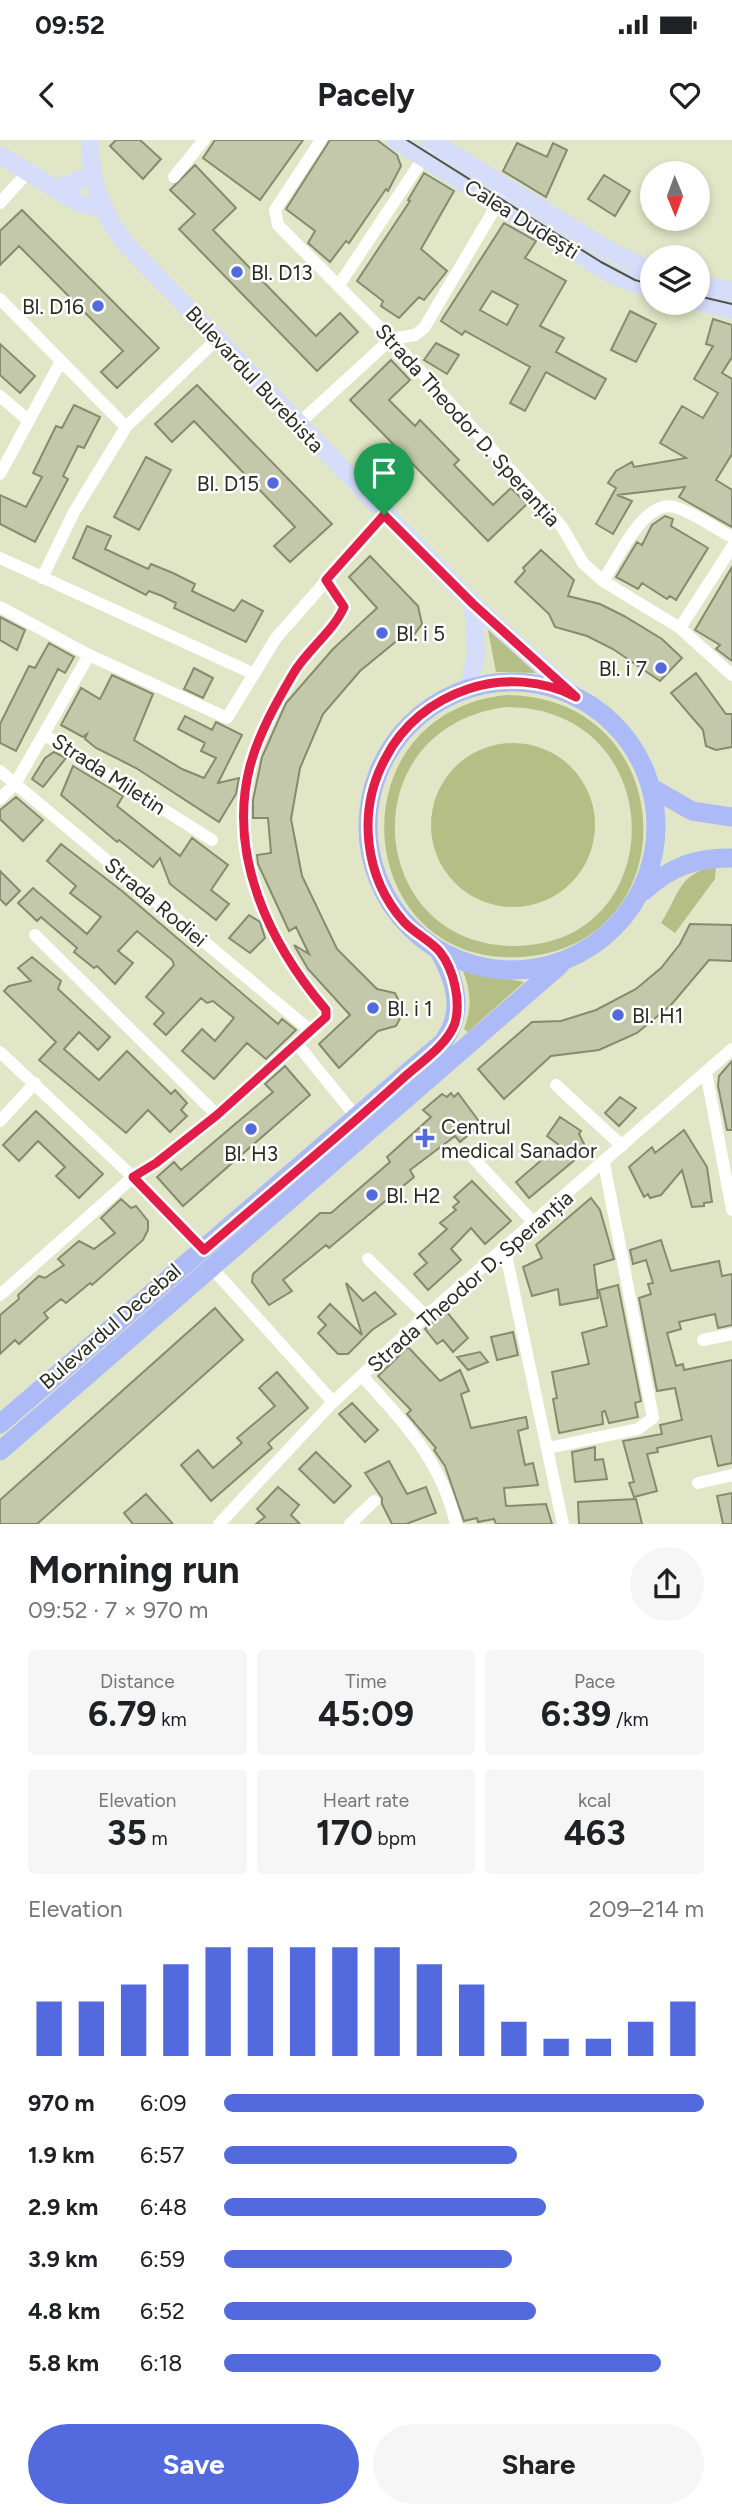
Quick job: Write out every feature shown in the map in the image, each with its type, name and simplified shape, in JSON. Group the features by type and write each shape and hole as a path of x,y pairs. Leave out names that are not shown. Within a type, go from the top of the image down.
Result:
{"main road":[{"name":"Bulevardul Burebista","path":"90,140 92,175 103,209 133,251 384,515 473,604 576,697"},
{"name":"Calea Dudești","path":"395,140 424,158 640,266"},
{"name":"Calea Dudești","path":"432,141 503,197 611,274 640,285"},
{"path":"0,155 77,202 103,209"},
{"path":"55,189 92,175"},
{"path":"710,286 732,291"},
{"path":"710,305 732,310"},
{"path":"468,689 476,655 473,604"},
{"path":"638,897 655,849 657,813 652,788 642,762 625,735 601,712 576,697 555,688 524,682 496,683 468,689 432,706 402,733 379,771 369,810 371,859 385,894 409,928 439,951 473,965 502,970 534,969 566,960 603,938 626,915 638,897 659,878 685,863 732,858"},
{"path":"652,788 692,811 732,817"},
{"name":"Bulevardul Decebal","path":"0,1451 357,1118 443,1042 454,1024 457,997 454,983 439,951"},
{"name":"Bulevardul Decebal","path":"0,1424 208,1259 566,960"}],"street":[{"path":"174,177 204,140"},
{"name":"Strada Theodor D. Speranția","path":"321,140 275,210 278,225 391,339 539,501 562,527 583,563 603,581 680,628 732,676"},
{"path":"339,285 424,158 432,141"},
{"path":"0,203 28,172"},
{"path":"298,424 391,339 415,335 424,328 503,197"},
{"path":"1,303 126,427"},
{"path":"43,578 74,512 126,427 218,338"},
{"path":"0,474 61,361"},
{"path":"0,396 29,421"},
{"path":"603,581 643,518 655,507 673,506 732,537"},
{"path":"0,607 89,655 227,718 252,673 276,638 384,515"},
{"path":"680,628 732,547"},
{"path":"0,558 252,673"},
{"path":"0,1295 133,1177 156,1163 217,1115 298,1045 326,1017 326,1010 294,972 283,953 261,904 247,857 244,829 247,781 264,728 300,661 340,617 344,607 326,580"},
{"name":"Strada Miletin","path":"89,655 45,735 212,840"},
{"path":"0,799 15,784 45,735"},
{"name":"Strada Rodiei","path":"0,771 312,1032"},
{"path":"35,934 217,1115"},
{"path":"298,1045 357,1118"},
{"name":"Strada Theodor D. Speranția","path":"219,1524 333,1402 426,1316 536,1224 732,1049"},
{"path":"0,1052 133,1177 333,1402"},
{"path":"706,1072 732,1210"},
{"path":"0,1121 35,1083"},
{"path":"556,1085 622,1146"},
{"path":"474,1159 536,1224"},
{"path":"548,1448 638,1429 653,1418 604,1163"},
{"path":"505,1250 563,1524"},
{"path":"368,1259 426,1316"},
{"path":"703,1340 732,1334"},
{"path":"362,1376 415,1436 435,1466 449,1497 456,1524"},
{"path":"698,1482 732,1475"},
{"path":"350,1524 374,1501"}],"green space":[{"path":"486,620 537,673 496,672"},
{"path":"507,695 565,706 607,736 633,776 643,823 637,871 614,913 575,943 520,957 464,949 422,922 395,883 384,836 390,788 411,745 450,712","holes":["506,707 560,717 599,744 623,782 632,826 625,870 604,908 567,935 516,946 466,937 429,912 405,877 395,835 400,792 419,753 455,723"]},
{"path":"513,743 544,749 571,767 589,794 595,825 589,856 571,883 544,901 513,907 482,901 455,883 437,856 431,825 437,794 455,767 482,749"},
{"path":"716,865 715,879 675,933 661,923 681,886 694,874"},
{"path":"463,971 524,982 468,1032 464,1029 469,993"}],"building":[{"path":"116,140 140,140 161,159 143,179 110,146"},
{"path":"215,140 303,140 260,200 203,158"},
{"path":"330,140 377,140 397,155 401,166 388,191 386,189 349,243 346,241 330,262 308,243 315,231 286,209"},
{"path":"517,143 547,157 553,143 567,150 546,197 503,171"},
{"name":"Bl. D13","path":"195,165 236,208 213,230 316,336 340,313 358,332 317,371 179,229 195,214 170,190"},
{"path":"424,173 454,191 421,249 447,271 424,300 419,297 399,318 381,306 383,301 357,281 410,201 408,200"},
{"path":"604,175 630,191 615,216 588,199"},
{"name":"Bl. D16","path":"22,210 159,348 117,388 101,372 123,351 19,246 0,265 0,231"},
{"path":"504,223 536,241 525,258 566,281 540,326 564,338 556,352 606,379 595,399 546,372 525,411 510,403 530,367 465,331 462,335 441,321","holes":["492,291 518,305 507,325 480,310"]},
{"path":"630,311 656,324 636,362 611,350"},
{"path":"713,319 732,325 732,357 722,373 732,379 732,454 716,480 732,490 732,527 679,497 685,487 617,495 632,501 613,534 596,524 616,488 608,483 616,471 632,462 634,467 686,458 660,443 682,406 703,418 718,393 694,379 713,346 706,344"},
{"path":"436,343 459,355 447,374 424,360"},
{"path":"0,344 35,376 20,393 0,375"},
{"path":"391,360 410,380 389,400 415,426 420,420 459,460 454,465 493,505 511,488 527,504 488,541 350,400"},
{"name":"Bl. D15","path":"197,385 332,524 290,562 274,546 295,527 194,421 172,442 155,424"},
{"path":"74,405 100,417 84,448 78,446 63,476 68,479 35,542 0,524 0,495 26,507 42,477 33,473 56,426 62,428"},
{"path":"146,457 171,470 139,530 114,517"},
{"path":"665,516 673,519 671,526 708,548 676,600 670,596 667,599 642,583 638,589 616,577 637,542 642,545 652,525"},
{"path":"87,526 111,536 105,549 148,569 151,564 173,573 195,584 192,591 234,611 242,600 263,611 246,642 174,608 176,603 162,596 149,591 146,595 73,558"},
{"path":"541,550 574,580 568,596 600,604 624,616 662,639 682,658 660,681 613,649 587,636 555,627 549,614 515,582 525,571 523,568"},
{"path":"370,556 418,606 422,624 413,636 399,639 360,671 323,714 300,768 291,819 302,876 337,949 377,989 395,993 404,1011 396,1026 378,1031 339,1068 319,1044 350,1015 308,969 294,945 309,954 296,927 289,931 258,864 257,855 271,853 268,818 253,818 253,800 262,757 286,703 333,649 377,608 349,577"},
{"path":"732,567 732,661 716,649 720,645 695,630"},
{"path":"0,617 25,630 17,650 0,640"},
{"path":"49,643 74,657 65,673 58,669 16,751 0,743 0,724 29,666 35,668"},
{"path":"194,668 213,678 203,698 184,689"},
{"path":"696,673 726,714 732,714 732,747 716,750 706,746 703,730 671,693"},
{"path":"112,675 153,694 134,740 182,769 204,778 216,758 201,751 205,743 178,729 185,716 212,730 216,722 242,735 218,783 239,778 236,794 219,822 136,768 96,748 85,739 87,734 83,737 61,725 81,688 100,699"},
{"path":"54,752 66,758 43,787 32,779 45,758"},
{"path":"73,766 123,796 117,806 180,856 192,838 228,865 211,890 229,904 216,920 170,884 160,858 153,867 119,840 117,842 61,795"},
{"path":"16,797 43,820 23,841 0,819 0,810"},
{"path":"61,844 122,891 278,1024 282,1019 296,1030 266,1059 247,1043 214,1079 182,1051 202,1029 215,1041 234,1018 213,1001 207,1003 201,998 166,1035 154,1024 164,1013 146,997 174,965 172,960 137,931 118,951 133,963 115,984 97,966 94,968 74,952 77,948 41,917 37,921 18,903 33,888 87,934 101,917 70,893 76,886 47,861"},
{"path":"0,871 20,891 6,905 0,899"},
{"path":"249,915 260,922 265,938 250,953 229,938"},
{"name":"Bl. H1","path":"690,924 732,925 732,961 709,960 671,1005 637,1033 599,1050 551,1056 504,1099 478,1069 532,1022 561,1021 596,1010 636,989 661,968 680,944"},
{"path":"32,957 61,981 58,989 110,1037 98,1050 79,1032 64,1049 99,1080 127,1051 171,1094 175,1090 187,1103 181,1110 187,1116 170,1132 148,1110 126,1133 39,1060 56,1042 4,991 9,986 31,981 18,968"},
{"path":"732,1061 732,1130 727,1130 718,1086 719,1076"},
{"name":"Bl. H3","path":"285,1066 310,1095 183,1206 157,1177 174,1162 181,1170 273,1092 265,1084"},
{"name":"Bl. H2","path":"451,1093 454,1097 458,1093 481,1124 460,1142 455,1136 410,1170 414,1177 329,1248 326,1245 283,1280 292,1291 269,1305 252,1282 253,1274 320,1213 331,1213 390,1162 387,1157 431,1117 423,1110 442,1094 447,1097"},
{"path":"620,1097 636,1108 619,1126 605,1113"},
{"path":"36,1111 103,1174 79,1198 56,1176 65,1167 38,1141 19,1161 3,1145"},
{"path":"560,1117 581,1131 579,1134 585,1146 577,1158 529,1198 516,1182 559,1145 547,1136"},
{"path":"684,1130 707,1167 712,1202 704,1203 704,1206 692,1207 682,1170 661,1195 650,1198 648,1194 644,1197 629,1167 652,1147 655,1153"},
{"path":"472,1181 511,1221 485,1244 471,1228 451,1249 461,1260 428,1290 414,1274 427,1263 419,1254 447,1229 440,1223 456,1210 453,1207 459,1202 454,1197"},
{"path":"591,1198 600,1210 614,1259 594,1265 598,1298 560,1305 558,1289 532,1296 523,1267 542,1258 536,1245"},
{"path":"121,1199 131,1208 136,1206 148,1221 148,1230 143,1240 92,1285 90,1283 66,1303 61,1299 44,1313 48,1318 19,1344 15,1340 0,1354 0,1315 19,1299 18,1295 39,1276 45,1278 64,1265 58,1259 79,1241 94,1249 115,1233 101,1218"},
{"path":"661,1240 671,1271 719,1261 722,1276 732,1274 732,1325 718,1328 715,1314 679,1322 681,1329 667,1333 676,1366 683,1364 684,1370 732,1360 732,1463 718,1466 711,1436 657,1448 658,1452 647,1454 657,1491 634,1497 629,1483 634,1482 623,1441 662,1434 660,1425 682,1420 675,1388 657,1391 639,1298 651,1294 648,1284 653,1283 646,1260 633,1264 630,1250"},
{"path":"346,1283 363,1301 375,1292 396,1314 372,1330 348,1354 338,1354 318,1333 326,1325 318,1317 330,1304 362,1335"},
{"path":"618,1285 641,1401 635,1403 638,1417 609,1423 605,1411 602,1412 603,1424 559,1433 552,1372 589,1364 582,1333 607,1326 599,1290"},
{"path":"215,1308 243,1340 37,1524 0,1524 0,1500"},
{"path":"446,1311 468,1338 453,1352 443,1340 437,1344 425,1329"},
{"path":"513,1332 518,1355 497,1360 491,1337"},
{"path":"408,1347 440,1381 460,1370 469,1391 461,1394 471,1428 526,1417 528,1428 518,1431 525,1465 533,1463 538,1485 504,1488 506,1506 546,1504 552,1524 496,1524 494,1519 478,1522 477,1518 464,1521 445,1466 434,1450 436,1448 407,1414 411,1410 378,1376"},
{"path":"480,1352 488,1362 468,1370 457,1357"},
{"path":"277,1372 308,1408 268,1443 272,1448 211,1501 181,1465 198,1450 213,1468 242,1443 237,1438 275,1406 259,1388"},
{"path":"352,1403 378,1430 365,1442 339,1414"},
{"path":"595,1447 595,1460 603,1459 607,1479 575,1482 572,1452"},
{"path":"316,1452 351,1486 334,1503 299,1469"},
{"path":"389,1461 407,1494 426,1487 436,1513 406,1524 392,1524 382,1504 382,1498 365,1473"},
{"path":"278,1487 299,1505 291,1515 300,1524 256,1524 265,1517 257,1509"},
{"path":"732,1493 732,1524 723,1524 717,1496"},
{"path":"146,1494 173,1524 133,1524 124,1513"},
{"path":"636,1499 642,1524 579,1524 578,1502"}],"tram line":[{"path":"407,140 601,262 640,281"},
{"path":"710,299 732,304"}],"place":[{"name":"Bl. D13","path":"237,272"},
{"name":"Bl. D16","path":"98,306"},
{"name":"Bl. D15","path":"273,483"},
{"name":"Bl. i 5","path":"382,633"},
{"name":"Bl. i 7","path":"661,668"},
{"name":"Bl. i 1","path":"373,1008"},
{"name":"Bl. H1","path":"618,1015"},
{"name":"Bl. H3","path":"251,1129"},
{"name":"Centrul medical Sanador","path":"425,1138"},
{"name":"Bl. H2","path":"372,1195"}],"route":[{"path":"384,515 473,604 576,697 555,688 524,682 475,687 432,706 397,739 379,771 370,799 368,828 371,859 390,904 409,928 439,951 450,969 457,997 454,1024 443,1042 204,1250 133,1177 156,1163 217,1115 298,1045 326,1017 326,1010 294,972 283,953 261,904 247,857 244,814 247,781 264,728 300,661 340,617 344,607 341,598 326,580 384,515"}]}
